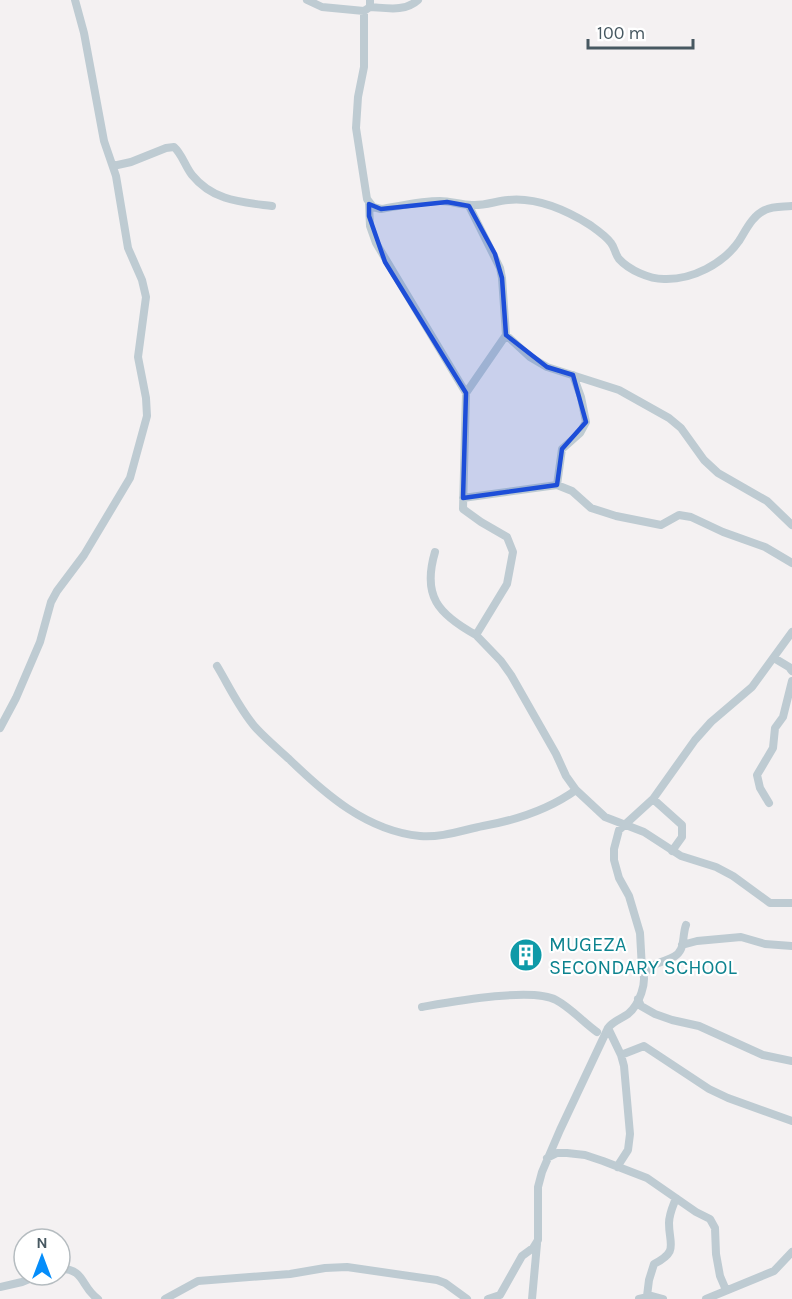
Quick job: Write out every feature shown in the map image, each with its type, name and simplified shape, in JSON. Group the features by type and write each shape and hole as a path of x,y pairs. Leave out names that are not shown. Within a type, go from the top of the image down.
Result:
{"street":[{"path":"0,728 16,698 40,642 51,602 84,555 130,478 147,416 138,357 146,297 142,280 128,248 113,166 102,131 86,42 75,0"},
{"path":"307,0 322,8 368,6 404,8 418,0"},
{"path":"368,6 364,67 358,97 356,128 369,204 370,226 376,243 466,393 463,509 507,537 513,552 507,584 476,635"},
{"path":"113,166 174,147 189,172 207,190 218,197 237,202 272,206"},
{"path":"369,204 381,209 430,201 470,206 509,200 545,204 579,219 601,233 611,243 621,261 649,276 668,279 700,273 707,269 738,242 756,216 765,209 792,206"},
{"path":"466,393 506,335 500,268 470,206"},
{"path":"506,335 530,357 547,367 619,390 669,418 681,428 704,460 718,473 767,501 792,525"},
{"path":"557,486 562,449 580,433 586,422 581,397 573,375"},
{"path":"463,498 557,486 572,491 591,508 616,516 661,525 679,515 691,517 723,532 765,547 792,562"},
{"path":"435,552 429,572 430,586 441,610 452,622 476,635 501,661 576,790 605,817 644,832 681,856 716,867 733,876 770,903 792,903"},
{"path":"532,1299 538,1240 538,1187 547,1158 608,1028 612,1022 627,1015 634,1008 642,990 644,974 640,933 629,896 619,878 614,860 616,837 623,824 653,799 695,740 711,722 753,687 792,632"},
{"path":"774,658 792,671"},
{"path":"217,666 254,727 315,784 358,816 400,832 420,836 438,836 496,824 548,807 576,790"},
{"path":"769,803 760,788 757,775 773,748 775,728 783,717 792,681"},
{"path":"653,799 682,825 682,837 672,851"},
{"path":"644,974 654,963 674,957 680,952 686,925"},
{"path":"682,945 697,941 741,937 765,944 792,946"},
{"path":"422,1006 482,997 546,996 556,1000 597,1032"},
{"path":"638,999 641,1006 655,1014 699,1026 763,1055 792,1061"},
{"path":"608,1028 621,1055 630,1134 628,1150 617,1167"},
{"path":"621,1055 644,1046 709,1089 792,1120"},
{"path":"547,1158 557,1153 577,1153 647,1178 714,1223 717,1264 726,1290"},
{"path":"663,1299 643,1298 654,1264 665,1259 669,1251 672,1238 669,1222 676,1198"},
{"path":"489,1299 500,1295 522,1256 533,1248 538,1240"},
{"path":"705,1299 774,1271 792,1252"},
{"path":"165,1299 198,1281 346,1267 437,1280 467,1299"},
{"path":"72,1270 79,1274 91,1293 98,1299"}],"highlighted area":[{"path":"447,202 469,206 495,254 502,278 506,335 547,367 573,375 586,422 562,449 557,485 463,498 466,393 385,262 369,216 369,204 381,209"}],"place":[{"name":"MUGEZA SECONDARY SCHOOL","path":"526,955"}]}
